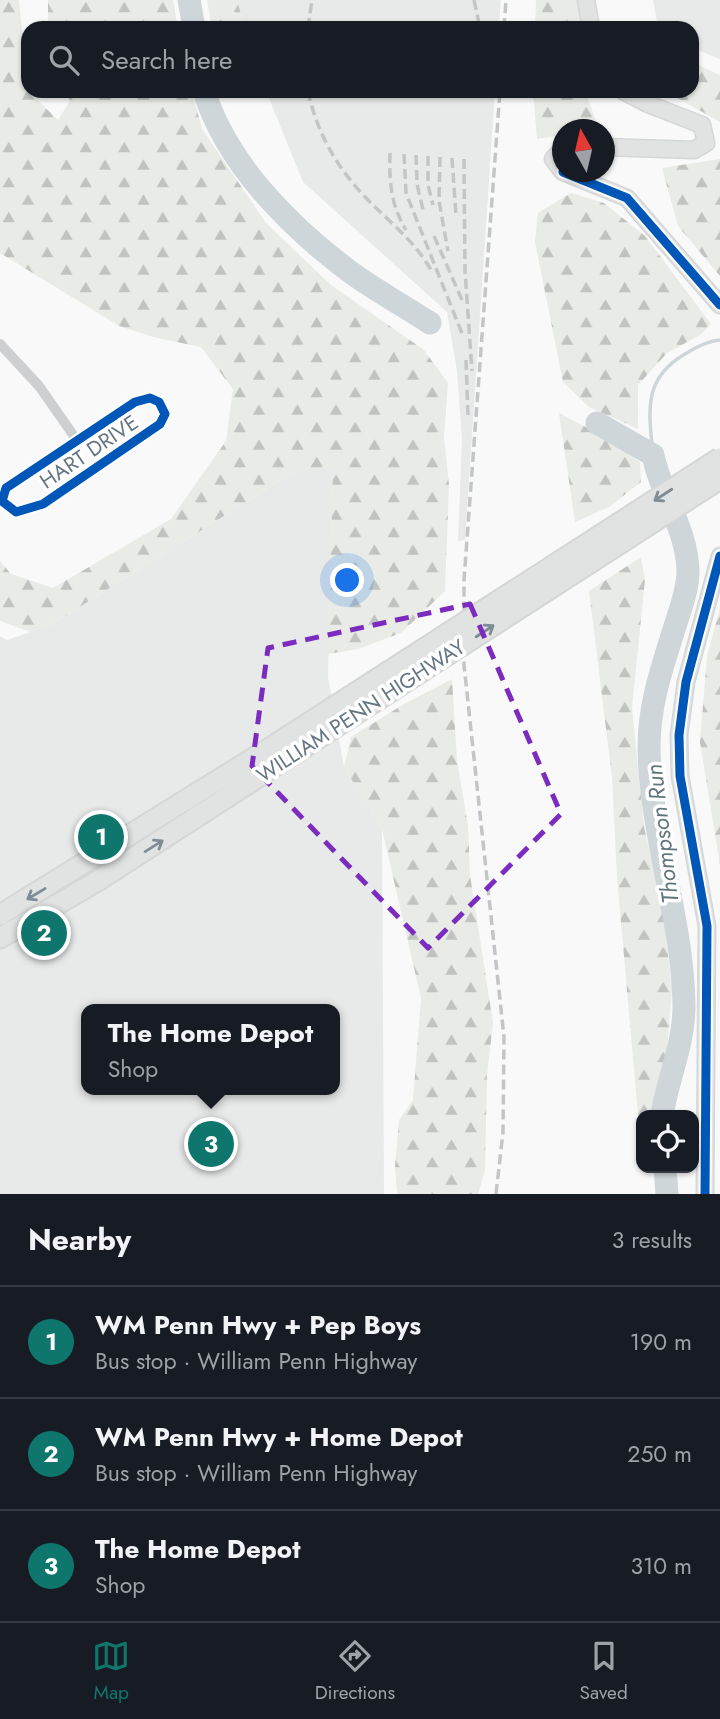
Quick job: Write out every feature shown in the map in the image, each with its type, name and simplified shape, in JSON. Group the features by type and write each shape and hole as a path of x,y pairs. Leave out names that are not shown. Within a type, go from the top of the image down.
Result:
{"highway":[{"name":"WILLIAM PENN HIGHWAY","path":"0,938 99,880 278,753 720,458"},
{"name":"WILLIAM PENN HIGHWAY","path":"0,915 278,753 720,479"}],"street":[{"path":"586,0 590,21"},
{"path":"615,148 694,150 706,143 702,125 636,98"},
{"path":"589,182 627,198 720,304"},
{"name":"HART DRIVE","path":"0,344 39,386 76,439"},
{"name":"HART DRIVE","path":"150,398 159,402 165,414 160,424 43,504 16,512 2,501 6,488 76,439 135,402 150,398"},
{"path":"705,1194 707,926 680,776 679,736 686,682 720,556"}],"highlighted area":[{"path":"470,604 561,814 428,948 252,766 268,648"}],"shaded area":[{"path":"237,0 501,0 500,21 243,21"},
{"path":"653,0 720,0 720,59 699,51 699,21 657,21"},
{"path":"269,98 495,98 465,540 458,541 462,440 457,371 447,312 303,182"},
{"path":"333,467 328,677 344,767 382,829 384,1194 0,1194 0,636 7,640 51,625 292,473"}],"green space":[{"path":"0,0 19,0 21,98 35,98 58,120 70,101 69,98 194,98 202,129 266,223 331,285 424,350 448,383 444,437 449,485 445,591 401,633 358,649 328,654 333,468 292,473 51,625 31,632 0,621 0,561 11,574 53,588 171,519 226,441 233,389 201,347 157,338 119,326 0,253"},
{"path":"48,0 173,0 177,21 48,21"},
{"path":"207,0 237,0 243,21 211,21"},
{"path":"536,0 577,0 581,21 535,21"},
{"path":"699,65 720,75 720,122 677,98 699,98"},
{"path":"534,98 588,98 595,119 552,119 552,137 537,139"},
{"path":"720,159 720,276 678,226 662,168"},
{"path":"571,193 604,203 645,236 711,324 700,335 667,353 638,385 638,429 589,407 563,382 535,242 538,213"},
{"path":"559,413 599,434 640,462 641,482 609,507 575,522"},
{"path":"641,557 645,580 632,708 644,827 662,904 672,988 667,1051 654,1110 638,1110 617,877 612,777 589,591"},
{"path":"720,608 720,865 700,742 707,656"},
{"path":"452,679 457,761 468,826 470,875 493,1023 487,1075 485,1170 478,1194 397,1194 395,1166 399,1120 413,1100 421,998 382,829 344,767 351,737 404,704"}],"waterway":[{"name":"Thompson Run","path":"189,0 193,21"},
{"name":"Thompson Run","path":"207,98 228,144 244,168 283,214 349,271 430,323"},
{"path":"653,455 651,398 661,374 693,349 720,340"},
{"name":"Thompson Run","path":"597,423 653,455 687,556 687,584 658,684 651,715 649,747 655,812 678,941 684,1006 679,1047 663,1110"},
{"name":"Thompson Run","path":"665,1173 667,1194"}],"railway":[{"path":"309,21 312,0"},
{"path":"474,0 478,21"},
{"path":"504,21 506,0"},
{"path":"310,98 325,140 341,168 414,245 432,272"},
{"path":"496,1194 503,1132 504,1037 464,665 464,580 499,98"},
{"path":"390,153 392,193 406,230"},
{"path":"404,154 406,193 463,336"},
{"path":"416,155 417,184 424,214"},
{"path":"428,156 428,185 433,205"},
{"path":"440,157 439,201 448,251"},
{"path":"452,158 456,216"},
{"path":"464,159 465,271 472,371"},
{"path":"434,236 462,300"},
{"path":"466,360 468,416"}],"cycle path":[{"path":"588,182 627,198 720,305"},
{"path":"150,398 159,402 165,414 160,424 43,504 16,512 2,501 6,488 135,402 150,398"},
{"path":"705,1194 707,926 680,776 679,735 686,682 720,556"}],"place":[{"name":"WM Penn Hwy + Pep Boys","path":"101,837"},
{"name":"WM Penn Hwy + Home Depot","path":"44,933"},
{"name":"The Home Depot","path":"211,1144"}]}
